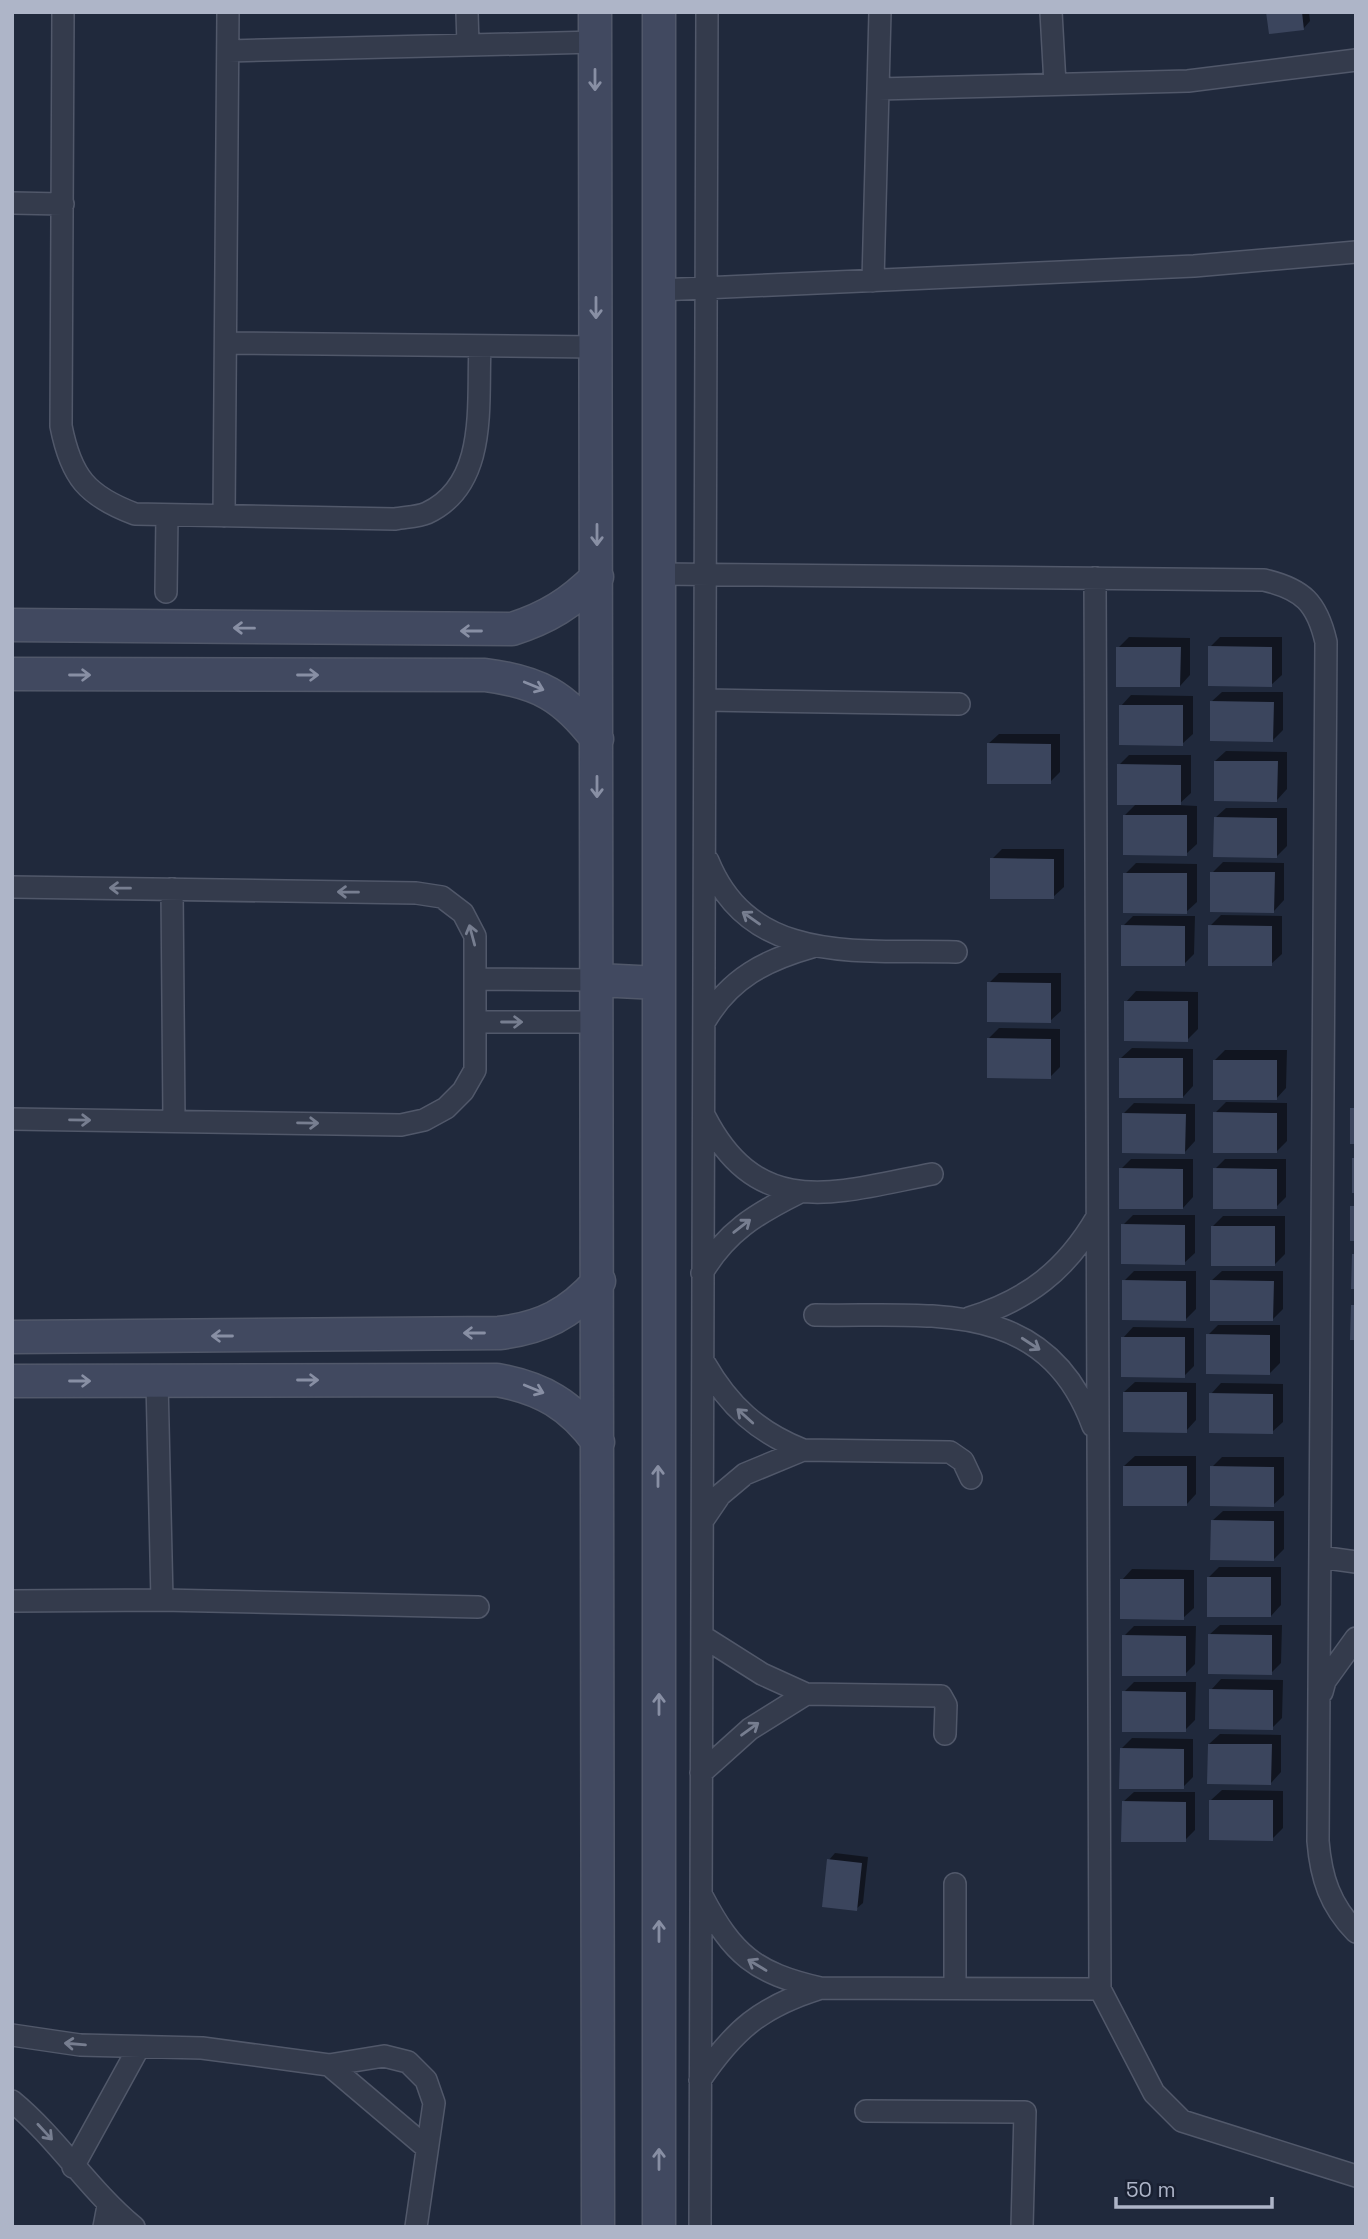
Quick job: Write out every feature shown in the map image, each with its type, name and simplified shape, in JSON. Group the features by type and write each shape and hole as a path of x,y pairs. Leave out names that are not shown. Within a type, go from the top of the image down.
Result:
{"street":[{"path":"63,12 61,426 67,457 83,483 106,503 135,514 395,519 426,514 452,498 469,472 476,443 480,346"},
{"path":"224,516 228,12"},
{"path":"467,12 468,45"},
{"path":"659,12 659,2227"},
{"path":"699,2227 707,12"},
{"path":"873,281 880,12"},
{"path":"1051,12 1055,85"},
{"path":"228,51 468,45 595,27 598,2227"},
{"path":"878,89 1188,81 1356,60"},
{"path":"12,203 63,204"},
{"path":"659,290 1207,265 1356,253"},
{"path":"226,343 596,347"},
{"path":"166,592 167,515"},
{"path":"659,574 1264,580 1287,585 1307,599 1321,619 1326,656 1318,1841 1321,1874 1333,1905 1356,1932"},
{"path":"12,625 512,629 544,619 573,601 597,577"},
{"path":"1095,578 1100,1990 1154,2093 1182,2121 1356,2176"},
{"path":"12,674 485,675 518,680 550,692 576,712 597,739"},
{"path":"706,700 958,704"},
{"path":"705,856 716,882 742,912 774,934 812,947"},
{"path":"12,887 416,893 442,897 463,913 475,936 475,1070 463,1091 446,1108 425,1120 401,1125 12,1119"},
{"path":"172,889 174,1121"},
{"path":"705,1021 718,999 744,975 776,957 812,947 956,951"},
{"path":"475,979 658,983"},
{"path":"475,1022 598,1022"},
{"path":"704,1115 719,1144 742,1167 768,1183 798,1193 847,1190 932,1174"},
{"path":"701,1275 717,1248 741,1227 763,1211 798,1193"},
{"path":"969,1318 1001,1308 1049,1278 1080,1246 1097,1217"},
{"path":"12,1337 499,1333 528,1330 555,1320 579,1303 598,1281"},
{"path":"815,1315 969,1318 1005,1328 1037,1347 1064,1372 1085,1403 1098,1438"},
{"path":"703,1361 720,1391 744,1417 773,1438 803,1450 950,1452 963,1461 971,1478"},
{"path":"12,1381 497,1380 527,1385 556,1398 580,1418 598,1443"},
{"path":"156,1381 162,1600"},
{"path":"703,1520 720,1495 745,1474 803,1450"},
{"path":"1320,1557 1356,1562"},
{"path":"12,1601 162,1600 478,1607"},
{"path":"702,1636 762,1674 806,1694 941,1696 946,1705 945,1734"},
{"path":"1319,1701 1325,1681 1356,1637"},
{"path":"701,1773 750,1729 806,1694"},
{"path":"955,1884 955,1987"},
{"path":"701,1895 720,1930 747,1959 781,1979 820,1988 1100,1990"},
{"path":"700,2080 722,2047 750,2020 783,2000 820,1988"},
{"path":"12,2035 80,2045 202,2048 329,2065 384,2056 408,2062 426,2080 434,2103 416,2227"},
{"path":"73,2167 139,2047"},
{"path":"329,2065 427,2148"},
{"path":"12,2101 54,2141 106,2216 134,2227"},
{"path":"866,2111 1026,2112 1022,2227"}],"building":[{"path":"1266,12 1302,12 1304,30 1269,34"},
{"path":"1208,646 1272,647 1272,687 1208,686"},
{"path":"1116,647 1181,647 1180,687 1116,687"},
{"path":"1210,701 1274,702 1273,742 1210,741"},
{"path":"1119,705 1183,705 1183,746 1119,745"},
{"path":"987,743 1051,744 1051,784 987,784"},
{"path":"1214,761 1278,761 1277,802 1214,801"},
{"path":"1117,764 1181,765 1181,805 1117,805"},
{"path":"1123,815 1187,815 1187,856 1123,855"},
{"path":"1214,817 1277,818 1277,858 1213,857"},
{"path":"990,858 1054,859 1054,899 990,899"},
{"path":"1210,872 1275,872 1274,913 1210,912"},
{"path":"1123,873 1187,873 1187,914 1123,913"},
{"path":"1121,925 1185,926 1185,966 1121,966"},
{"path":"1208,925 1272,926 1272,966 1208,966"},
{"path":"987,982 1051,983 1051,1023 987,1022"},
{"path":"1124,1001 1188,1001 1188,1042 1124,1041"},
{"path":"987,1038 1051,1039 1051,1079 987,1078"},
{"path":"1119,1058 1183,1058 1183,1098 1119,1098"},
{"path":"1213,1060 1277,1060 1277,1100 1213,1100"},
{"path":"1350,1108 1356,1108 1356,1144 1350,1144"},
{"path":"1213,1112 1277,1113 1277,1153 1213,1153"},
{"path":"1122,1113 1186,1114 1185,1154 1122,1153"},
{"path":"1352,1158 1356,1158 1356,1193 1352,1193"},
{"path":"1119,1168 1183,1169 1183,1209 1119,1209"},
{"path":"1213,1168 1277,1169 1277,1209 1213,1209"},
{"path":"1350,1206 1356,1206 1356,1241 1350,1241"},
{"path":"1121,1224 1185,1225 1185,1265 1121,1264"},
{"path":"1211,1226 1275,1226 1275,1266 1211,1266"},
{"path":"1352,1254 1356,1254 1356,1289 1351,1289"},
{"path":"1122,1280 1186,1281 1186,1321 1122,1320"},
{"path":"1210,1280 1274,1281 1273,1321 1210,1321"},
{"path":"1351,1305 1356,1305 1356,1340 1350,1340"},
{"path":"1206,1334 1270,1335 1270,1375 1206,1374"},
{"path":"1121,1337 1185,1337 1185,1378 1121,1377"},
{"path":"1123,1392 1187,1392 1187,1433 1123,1432"},
{"path":"1209,1393 1273,1394 1273,1434 1209,1433"},
{"path":"1123,1466 1187,1466 1187,1506 1123,1506"},
{"path":"1210,1466 1274,1467 1274,1507 1210,1506"},
{"path":"1211,1520 1274,1521 1274,1561 1210,1560"},
{"path":"1207,1577 1271,1577 1271,1617 1207,1617"},
{"path":"1120,1579 1184,1579 1184,1620 1120,1619"},
{"path":"1208,1634 1272,1635 1272,1675 1208,1674"},
{"path":"1122,1635 1186,1636 1186,1676 1122,1676"},
{"path":"1209,1689 1273,1690 1273,1730 1209,1729"},
{"path":"1122,1691 1186,1692 1186,1732 1122,1732"},
{"path":"1208,1744 1272,1744 1271,1785 1207,1784"},
{"path":"1120,1748 1184,1749 1184,1789 1119,1789"},
{"path":"1209,1800 1273,1800 1273,1841 1209,1840"},
{"path":"1122,1801 1186,1802 1186,1842 1121,1842"},
{"path":"827,1859 862,1863 857,1911 822,1907"}]}
